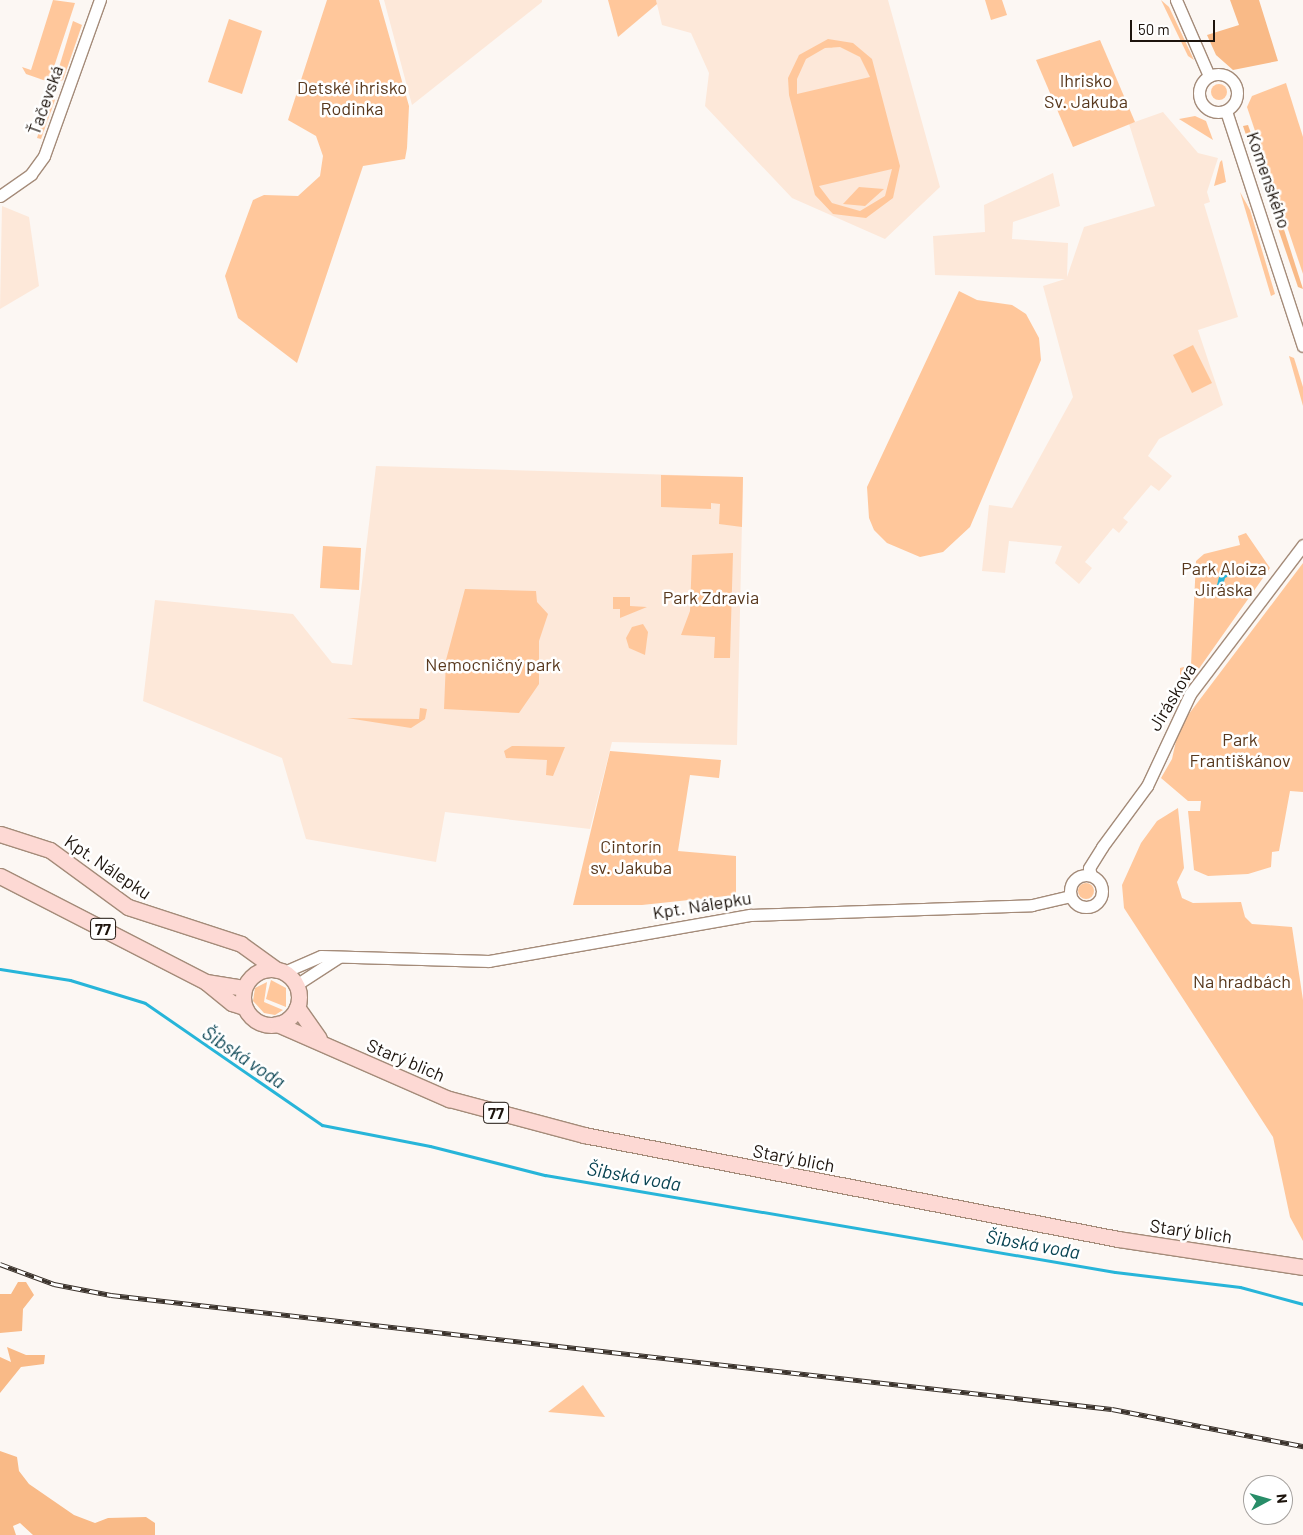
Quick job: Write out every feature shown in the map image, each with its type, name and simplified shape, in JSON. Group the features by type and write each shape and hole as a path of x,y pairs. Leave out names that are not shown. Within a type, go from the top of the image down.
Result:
{"main road":[{"name":"Kpt. Nálepku","path":"0,834 50,850 128,907 241,944 280,971"},
{"name":"77","path":"0,876 206,982 219,995 244,1007 261,1024 277,1024"},
{"name":"Kpt. Nálepku","path":"225,939 242,952 248,982"},
{"name":"77","path":"206,982 248,982 280,971"},
{"path":"277,1024 297,1007 296,985 280,971"},
{"path":"244,1007 248,982"},
{"name":"Starý blich","path":"297,1007 322,1041"},
{"name":"Starý blich","path":"277,1024 322,1041 376,1071 449,1098 584,1135 1109,1238 1303,1267"}],"street":[{"name":"Ťačevská","path":"0,196 31,174 44,156 100,0"},
{"path":"1176,0 1209,76"},
{"path":"1209,76 1226,76 1235,84 1237,97 1226,111 1211,112 1201,104 1199,87 1209,76"},
{"name":"Komenského","path":"1226,111 1303,346"},
{"name":"Jiráskova","path":"1091,876 1089,868 1102,847 1147,786 1190,694 1303,545"},
{"path":"1091,876 1101,887 1099,901 1080,907 1070,896 1073,882 1091,876"},
{"name":"Kpt. Nálepku","path":"280,971 321,956 489,961 750,915 1032,905 1070,896"},
{"path":"296,985 340,956"}],"shaded area":[{"path":"384,0 542,0 542,2 412,105"},
{"path":"656,0 888,0 940,187 885,239 792,198 705,106 709,73 691,33 662,25"},
{"path":"1230,0 1259,0 1278,61 1233,70 1216,55 1207,35 1239,25"},
{"path":"1163,112 1198,153 1218,158 1207,192 1210,202 1204,204 1238,317 1198,330 1223,405 1159,439 1148,456 1172,476 1159,491 1151,485 1123,518 1128,522 1119,533 1113,528 1085,562 1092,568 1079,584 1055,563 1062,546 1009,541 1005,573 982,571 989,505 1012,508 1073,397 1043,286 1065,279 935,275 933,236 985,232 984,205 1053,173 1060,206 1013,222 1012,239 1068,243 1067,277 1084,227 1155,206 1129,124"},
{"path":"1248,125 1303,289 1298,287 1243,126"},
{"path":"2,206 29,217 39,286 0,309"},
{"path":"376,466 743,477 737,745 612,742 590,829 445,812 436,862 306,839 282,758 143,701 155,600 293,614 332,663 352,665"},
{"path":"18,1282 26,1282 34,1295 23,1309 22,1331 0,1333 0,1294 11,1294"},
{"path":"7,1347 26,1355 45,1355 44,1364 21,1367 0,1393 0,1357 11,1362"},
{"path":"0,1451 17,1457 19,1471 29,1484 74,1515 95,1523 108,1518 146,1517 155,1523 155,1535 33,1535 20,1523 13,1526 16,1535 0,1535"}],"green space":[{"path":"53,0 75,3 49,82 26,74 22,67 31,70"},
{"name":"Detské ihrisko Rodinka","path":"327,0 379,0 409,106 407,148 405,159 363,166 297,363 238,318 225,276 253,200 264,195 298,196 320,176 323,156 316,136 288,120"},
{"path":"608,0 656,0 657,4 618,37"},
{"path":"985,0 1002,0 1007,15 991,20"},
{"path":"1161,0 1169,7 1194,60 1188,56"},
{"path":"229,19 262,31 242,94 208,82"},
{"path":"73,21 82,25 63,80 54,84"},
{"path":"828,39 853,43 872,59 900,166 893,198 866,218 833,214 815,195 789,95 788,78 799,55","holes":["840,47 860,57 870,77 797,94 797,79 806,59 825,48","892,169 885,196 860,211 832,203 819,186"]},
{"name":"Ihrisko Sv. Jakuba","path":"1100,40 1135,122 1073,147 1036,60"},
{"path":"1286,83 1303,137 1303,274 1247,107 1252,96"},
{"path":"1216,84 1222,84 1227,89 1225,98 1216,100 1211,95 1211,89"},
{"path":"51,93 55,100 41,139 37,138"},
{"path":"1195,116 1206,121 1213,140 1179,119"},
{"path":"1222,160 1226,182 1214,186 1220,162"},
{"path":"859,187 884,189 865,206 843,204"},
{"path":"1240,192 1250,210 1275,294 1271,296"},
{"path":"959,291 977,300 1012,305 1026,314 1039,338 1041,360 970,527 943,552 920,557 887,543 874,530 869,518 867,487"},
{"path":"1193,345 1212,383 1192,393 1173,355"},
{"path":"1289,356 1294,358 1303,387 1303,406"},
{"path":"661,475 743,477 742,527 719,524 720,504 711,503 711,509 661,507"},
{"name":"Park Aloiza Jiráska","path":"1246,533 1270,568 1186,687 1180,680 1180,668 1191,665 1196,561 1204,554 1240,545 1238,536"},
{"path":"323,546 361,548 359,590 320,588"},
{"name":"Park Zdravia","path":"733,553 730,658 714,658 715,637 681,635 690,611 692,555"},
{"name":"Park Františkánov","path":"1303,563 1303,792 1290,791 1279,851 1272,852 1271,867 1248,874 1208,876 1194,870 1188,811 1200,811 1201,801 1188,801 1161,778 1172,759 1179,727"},
{"name":"Nemocničný park","path":"465,589 536,591 537,602 548,614 539,641 539,684 519,713 444,709 446,660"},
{"path":"613,597 630,597 630,606 647,607 620,618 620,609 613,609"},
{"path":"643,624 648,632 645,655 629,648 626,638 632,627"},
{"path":"420,708 427,709 425,719 411,728 347,718 419,719"},
{"path":"512,746 565,747 553,776 546,775 547,760 506,758 504,751"},
{"name":"Cintorín sv. Jakuba","path":"610,751 721,760 719,778 690,775 678,851 736,856 736,895 642,905 573,905"},
{"name":"Na hradbách","path":"1178,808 1184,868 1177,882 1182,898 1193,903 1241,902 1245,917 1252,924 1292,927 1303,1000 1303,1241 1290,1217 1273,1137 1124,908 1122,885 1141,843 1157,821"},
{"path":"1086,883 1094,891 1086,899 1078,891"},
{"path":"271,980 286,988 286,1007 266,999"},
{"path":"267,982 264,1002 283,1010 275,1015 264,1013 253,1001 255,988"},
{"path":"583,1385 605,1417 548,1412"}],"water":[{"path":"1229,568 1233,574 1225,578 1222,589 1216,589 1221,569"}],"waterway":[{"name":"Šibská voda","path":"0,969 70,980 145,1003 322,1125 430,1146 545,1175 1115,1272 1240,1287 1303,1304"}],"railway":[{"path":"0,1264 54,1284 111,1295 1112,1409 1303,1446"}]}
